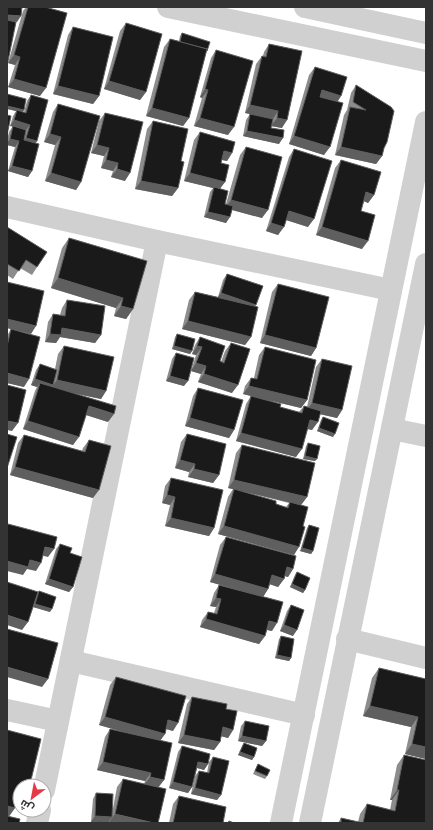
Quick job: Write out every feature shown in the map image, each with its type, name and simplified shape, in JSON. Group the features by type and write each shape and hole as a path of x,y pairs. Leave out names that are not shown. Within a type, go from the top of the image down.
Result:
{"street":[{"path":"168,7 426,61"},
{"path":"305,7 426,33"},
{"path":"281,823 426,122"},
{"path":"7,207 157,241 391,290"},
{"path":"46,778 157,241"},
{"path":"310,823 426,264"},
{"path":"392,429 426,436"},
{"path":"347,639 426,658"},
{"path":"71,661 304,715"},
{"path":"7,710 58,721"},
{"path":"294,823 298,805 295,758"}],"building":[{"path":"7,7 22,7 21,16 7,15"},
{"path":"28,7 45,7 67,13 46,88 14,79 20,57 14,55"},
{"path":"7,20 16,22 7,66"},
{"path":"126,23 162,34 146,92 109,81"},
{"path":"73,27 113,37 99,96 58,86"},
{"path":"182,33 210,42 207,51 207,49 180,42"},
{"path":"170,39 207,49 189,118 152,108"},
{"path":"269,44 302,51 287,120 277,118 278,111 250,105 262,56 266,57"},
{"path":"216,50 253,61 234,127 200,118 208,90 205,89"},
{"path":"315,67 347,77 341,96 322,90 320,97 343,103 330,147 294,136"},
{"path":"356,85 391,107 394,111 387,142 382,156 341,147 350,107 366,110 353,102"},
{"path":"7,94 26,99 24,110 7,106"},
{"path":"31,95 48,100 37,141 26,138 30,125 14,120 17,110 26,113"},
{"path":"58,104 100,116 81,182 51,173 61,137 50,134"},
{"path":"105,113 143,122 130,173 117,169 118,163 106,160 109,148 97,145"},
{"path":"250,114 273,119 271,128 284,130 283,138 247,131"},
{"path":"7,115 11,116 7,135"},
{"path":"153,121 188,129 181,161 184,162 178,188 141,181"},
{"path":"13,126 26,130 24,140 39,144 32,171 12,166 19,141 10,139"},
{"path":"200,132 235,142 232,153 224,151 221,163 229,165 225,182 190,173"},
{"path":"246,147 282,157 268,210 231,200"},
{"path":"294,149 332,161 314,219 289,211 284,227 271,223"},
{"path":"341,160 381,172 374,195 366,192 361,211 375,215 368,241 322,227"},
{"path":"214,187 228,191 225,204 233,206 230,217 208,212"},
{"path":"7,227 47,252 37,267 26,260 19,271 7,264"},
{"path":"69,238 147,261 133,309 121,306 123,298 58,278"},
{"path":"227,274 263,286 256,305 221,293"},
{"path":"7,282 44,291 36,326 7,319"},
{"path":"278,284 329,297 316,348 265,335"},
{"path":"195,292 258,307 251,337 188,321"},
{"path":"67,300 105,306 101,335 62,328 61,335 50,334 53,314 65,316"},
{"path":"11,329 40,337 29,379 7,373 7,346"},
{"path":"177,334 195,339 192,351 174,346"},
{"path":"200,337 225,346 220,361 224,363 231,343 250,349 238,385 204,374 206,366 196,363 202,347 197,346"},
{"path":"64,346 114,357 106,391 57,380"},
{"path":"265,347 316,360 307,400 249,386 251,378 257,379"},
{"path":"176,353 194,358 188,381 170,376"},
{"path":"322,359 352,366 342,410 312,403"},
{"path":"40,364 57,370 53,385 35,379"},
{"path":"40,383 116,406 114,414 89,406 79,437 28,421"},
{"path":"7,385 26,390 18,423 7,421"},
{"path":"198,388 243,400 234,430 190,418"},
{"path":"251,396 281,404 280,407 302,413 304,406 321,411 318,422 310,420 302,449 241,433"},
{"path":"323,417 339,423 335,434 319,428"},
{"path":"7,434 17,437 7,468"},
{"path":"187,434 226,444 219,475 194,469 195,464 180,460"},
{"path":"24,435 85,452 89,440 111,446 99,490 15,467"},
{"path":"308,443 320,446 317,459 305,456"},
{"path":"242,445 315,463 307,497 234,480"},
{"path":"171,478 223,490 214,528 171,518 175,497 167,495"},
{"path":"234,489 276,501 276,504 288,508 290,502 308,507 303,526 305,527 299,547 224,526"},
{"path":"8,524 57,537 54,549 45,547 41,563 30,560 28,567 7,561"},
{"path":"309,525 319,528 313,551 302,548"},
{"path":"226,537 296,556 293,569 287,567 284,579 272,575 268,589 215,574"},
{"path":"60,544 72,548 70,553 82,557 73,587 49,579"},
{"path":"297,572 310,578 305,590 292,584"},
{"path":"7,582 38,592 28,622 7,615"},
{"path":"219,585 283,602 277,623 269,621 265,636 206,619 208,612 217,614 221,599 216,598"},
{"path":"39,591 56,597 52,609 35,604"},
{"path":"291,605 304,610 297,630 284,625"},
{"path":"7,629 58,643 48,679 7,667"},
{"path":"281,636 294,639 291,658 277,655"},
{"path":"379,668 426,679 426,747 412,744 418,717 370,706"},
{"path":"116,677 186,696 178,723 168,720 165,734 105,717"},
{"path":"192,697 227,704 226,709 237,711 233,730 223,727 220,742 184,735"},
{"path":"245,721 269,726 266,741 242,736"},
{"path":"110,729 172,743 164,780 150,777 151,773 103,762"},
{"path":"7,730 41,739 31,778 12,778 12,807 7,806"},
{"path":"244,743 257,748 254,757 240,752"},
{"path":"182,746 210,754 208,764 198,762 192,787 173,782"},
{"path":"404,755 426,760 426,823 363,823 367,804 395,811 399,790 397,790"},
{"path":"213,757 229,761 221,795 195,788 199,771 209,773"},
{"path":"258,764 270,770 267,776 255,771"},
{"path":"123,779 166,789 158,823 115,814"},
{"path":"96,793 113,794 112,817 95,816"},
{"path":"179,796 226,807 223,823 173,823"},
{"path":"7,816 20,819 19,823 7,823"},
{"path":"341,818 363,823 341,823"}]}
